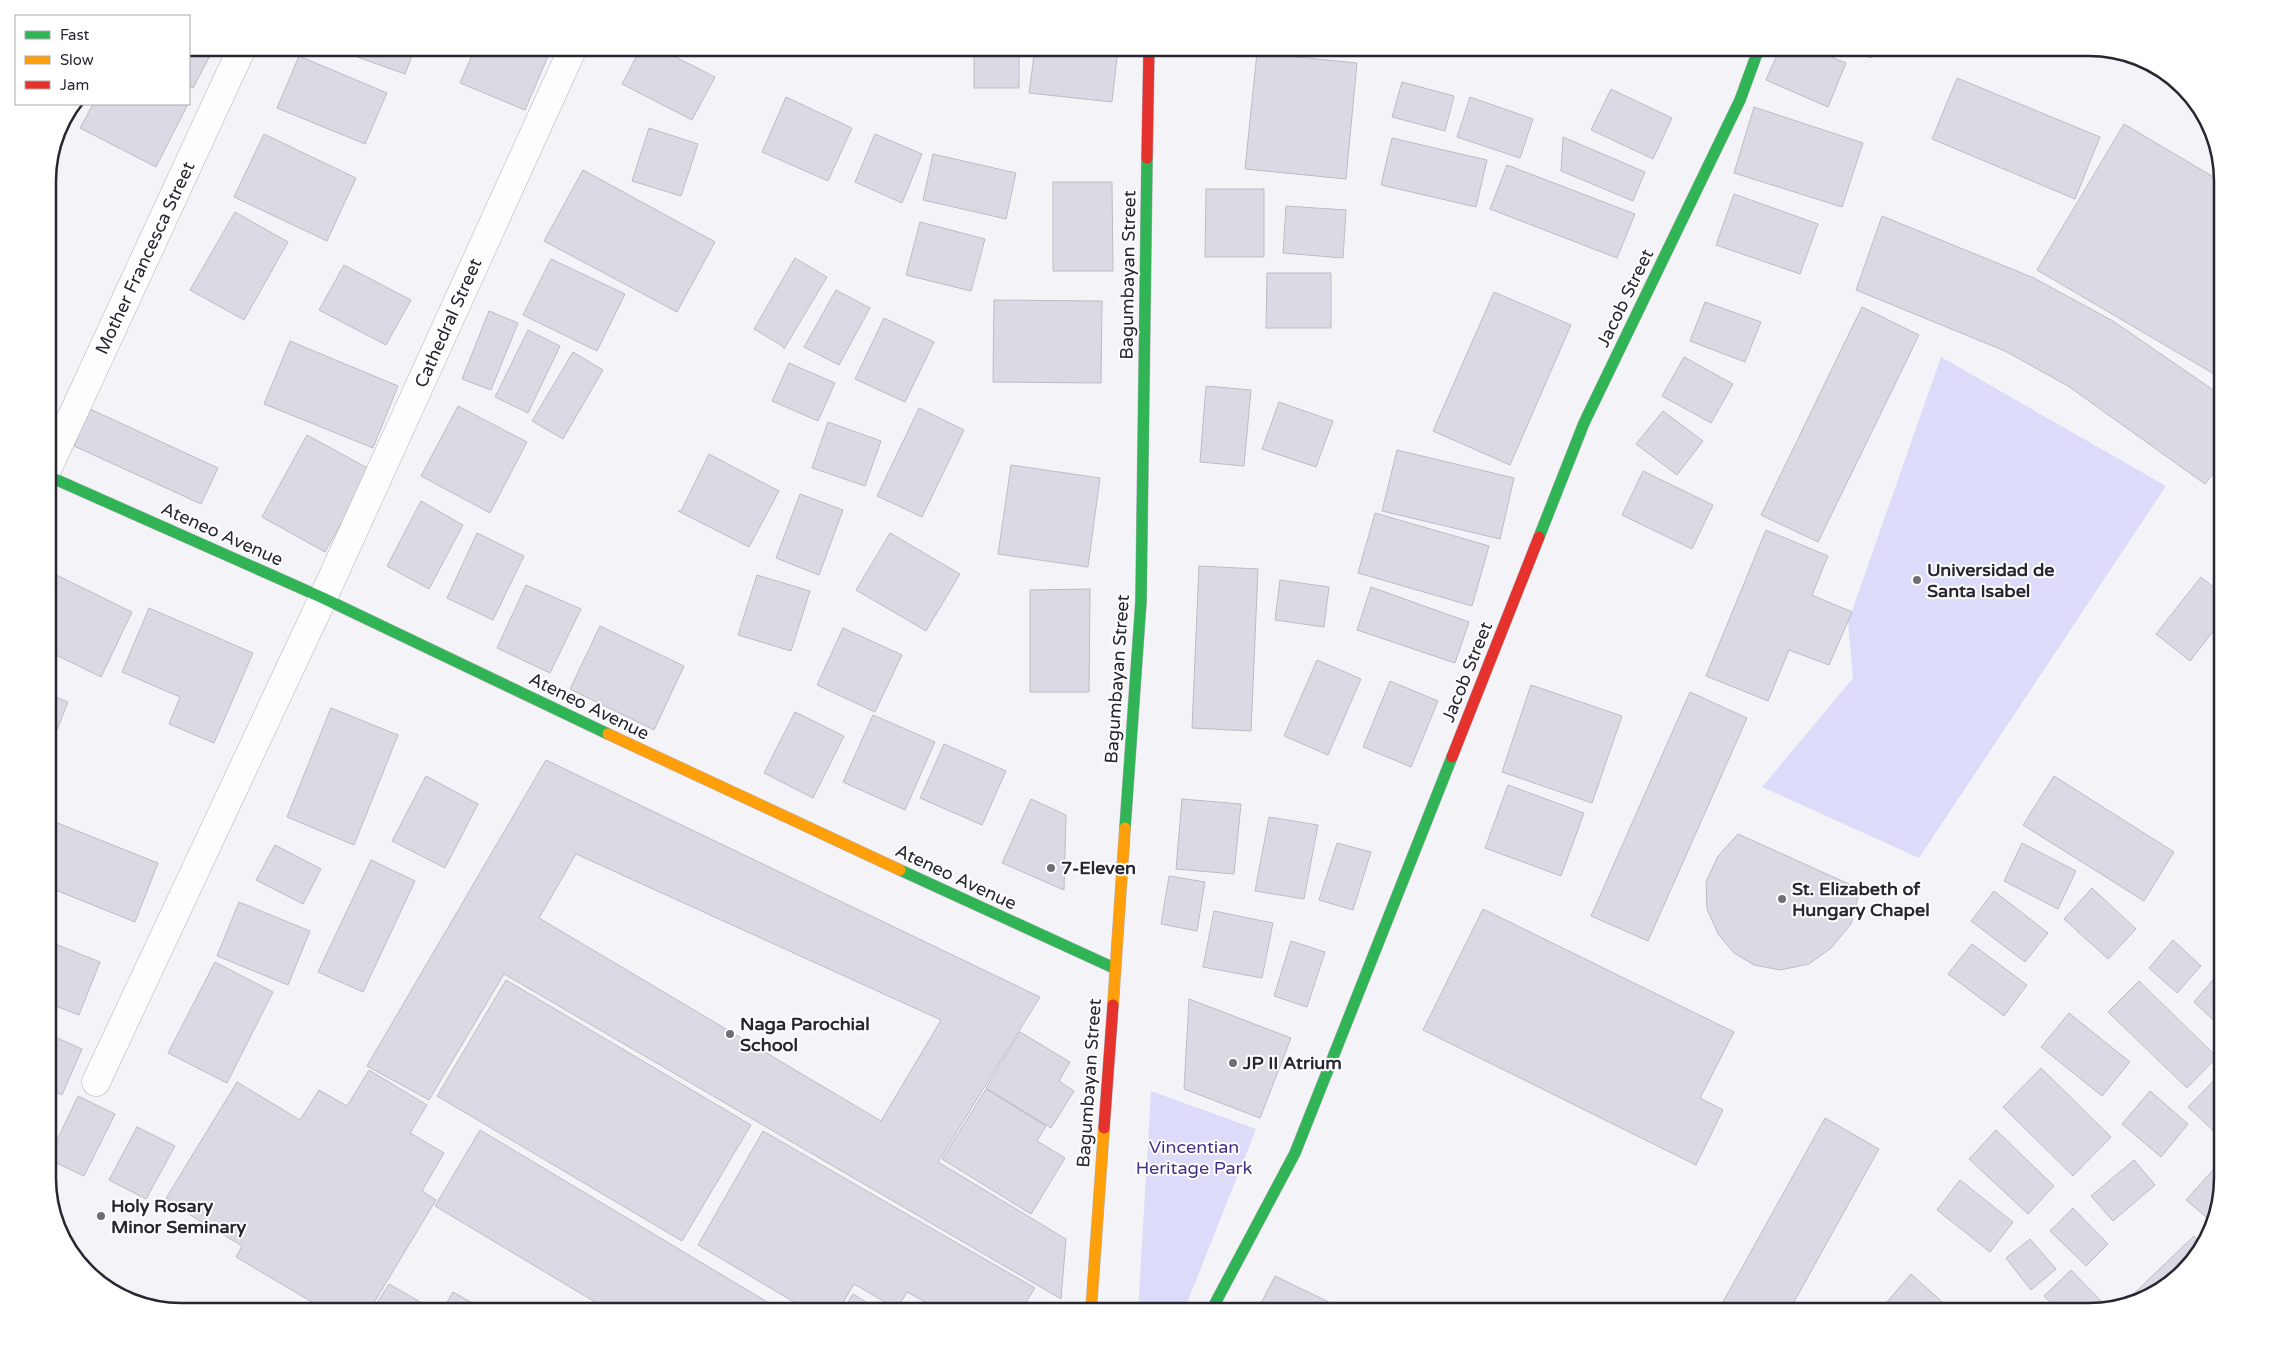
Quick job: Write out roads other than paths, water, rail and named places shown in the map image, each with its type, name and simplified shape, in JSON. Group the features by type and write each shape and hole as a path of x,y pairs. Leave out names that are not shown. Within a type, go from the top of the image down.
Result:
{"street":[{"name":"Mother Francesca Street","path":"57,449 238,56"},
{"name":"Cathedral Street","path":"96,1082 323,598 569,56"},
{"name":"Bagumbayan Street","path":"1093,1303 1114,968 1141,601 1149,56"},
{"name":"Jacob Street","path":"1216,1303 1295,1153 1584,423 1740,100 1756,56"},
{"name":"Ateneo Avenue","path":"57,480 323,598 641,750 1114,968"}],"place":[{"name":"Universidad de Santa Isabel","path":"1917,580"},
{"name":"7-Eleven","path":"1051,868"},
{"name":"St. Elizabeth of Hungary Chapel","path":"1782,899"},
{"name":"Naga Parochial School","path":"730,1034"},
{"name":"JP II Atrium","path":"1233,1063"},
{"name":"Holy Rosary Minor Seminary","path":"101,1216"}],"park label":[{"name":"Vincentian Heritage Park","path":"1194,1157"}]}
